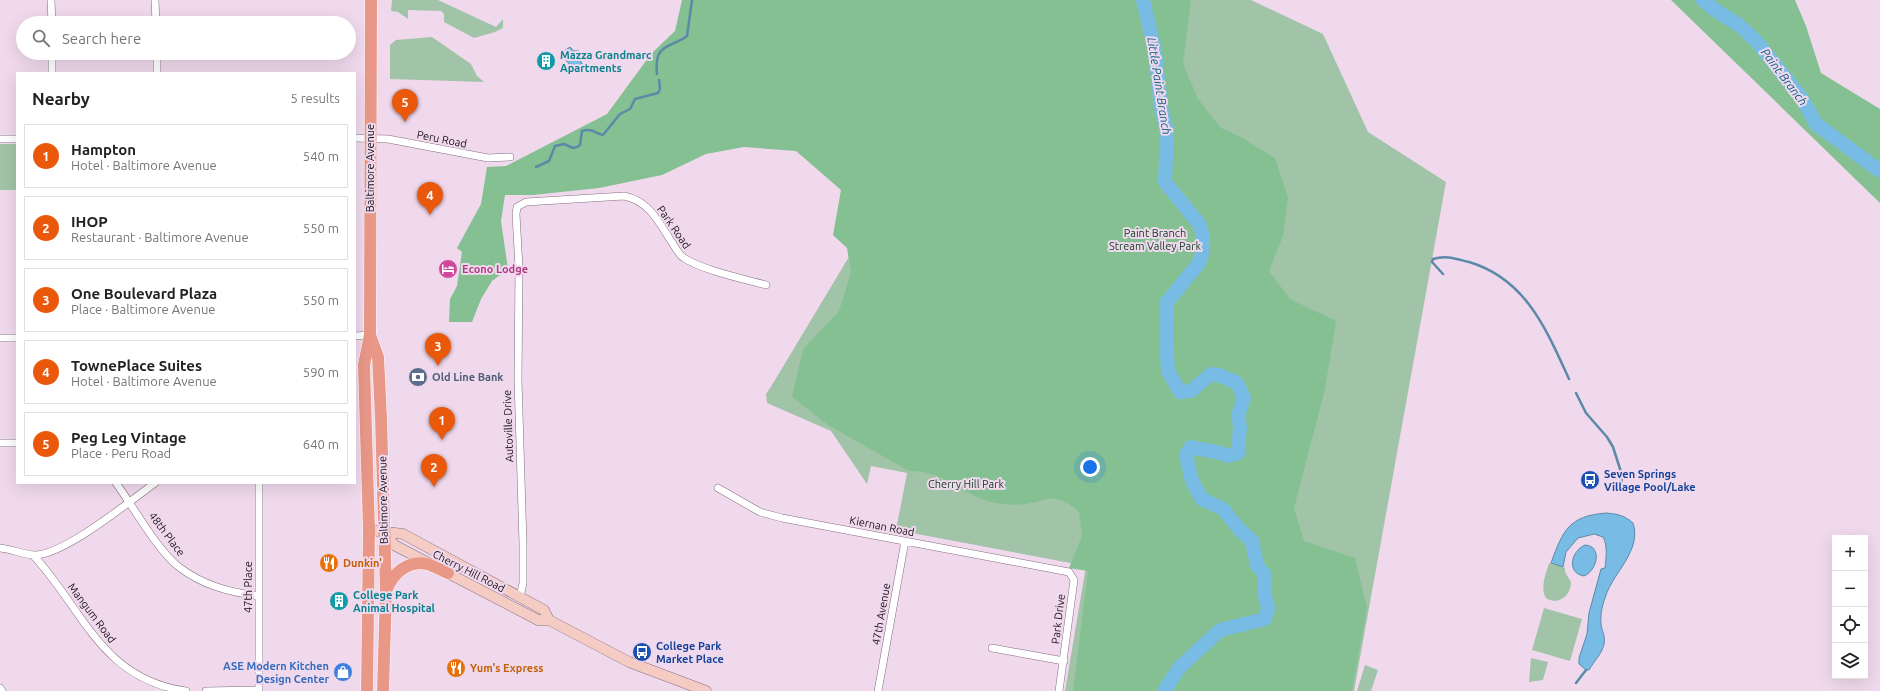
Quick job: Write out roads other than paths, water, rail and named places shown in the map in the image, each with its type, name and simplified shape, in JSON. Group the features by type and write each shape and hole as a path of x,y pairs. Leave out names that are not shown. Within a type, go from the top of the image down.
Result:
{"main road":[{"name":"Baltimore Avenue","path":"367,691 370,530 364,365 370,335 372,0"},
{"name":"Baltimore Avenue","path":"370,335 378,357 386,592 383,691"},
{"name":"Cherry Hill Road","path":"370,530 403,534 544,610 549,620"},
{"name":"Cherry Hill Road","path":"384,531 394,545 538,620 549,620 629,662 706,691"},
{"path":"386,592 391,579 396,573 414,565 426,564 448,573"}],"street":[{"path":"52,0 52,16"},
{"path":"156,0 156,16"},
{"path":"52,60 52,72"},
{"path":"157,60 157,72"},
{"name":"Peru Road","path":"356,138 370,137 475,156 501,159 510,158"},
{"path":"0,139 16,139"},
{"name":"Park Road","path":"517,207 526,202 538,201 624,196 632,198 642,202 656,218 683,258 720,272 766,284"},
{"name":"Autoville Drive","path":"517,207 516,214 519,268 518,380 523,544 522,583 520,597"},
{"path":"356,336 370,335"},
{"path":"0,338 16,338"},
{"path":"0,443 16,443"},
{"name":"48th Place","path":"117,484 164,550 178,566 209,584 237,593 258,596"},
{"path":"0,548 33,555 66,545 130,502 154,484"},
{"name":"47th Place","path":"259,484 259,691"},
{"name":"Kiernan Road","path":"718,488 755,510 782,518 1048,568"},
{"name":"47th Avenue","path":"878,691 905,541"},
{"name":"Mangum Road","path":"33,555 48,571 99,643 111,656 131,672 142,678 165,687 186,691"},
{"name":"Park Drive","path":"1048,568 1069,572 1074,580 1059,691"},
{"path":"992,648 1064,661"},
{"path":"206,691 259,691"}],"water":[{"path":"570,47 574,51 579,51 582,54 580,60 583,65 577,69 573,66 572,67 564,58 566,56 564,51"},
{"path":"1606,513 1620,515 1633,523 1635,533 1634,542 1631,552 1610,586 1604,601 1601,612 1601,626 1604,638 1603,648 1589,670 1586,670 1579,664 1579,658 1587,634 1589,613 1601,569 1605,568 1605,541 1603,537 1594,534 1578,538 1566,552 1563,567 1551,563 1559,542 1569,527 1583,517"},
{"path":"1585,545 1591,546 1596,554 1596,559 1592,569 1584,576 1575,571 1572,562 1576,552"}],"waterway":[{"path":"657,74 657,64 660,52 664,48 687,36 692,0"},
{"name":"Little Paint Branch","path":"1143,0 1155,51 1161,107 1167,131 1165,182 1200,225 1203,238 1202,254 1199,263 1167,302 1166,338 1168,371 1180,392 1191,391 1211,374 1219,375 1237,383 1244,398 1238,415 1240,427 1238,453 1228,456 1191,447 1186,455 1192,481 1202,499 1223,509 1239,529 1252,541 1257,565 1265,575 1265,596 1268,608 1265,619 1220,630 1180,667 1164,691"},
{"name":"Paint Branch","path":"1703,0 1715,10 1739,25 1757,42 1801,97 1816,124 1880,171"},
{"path":"536,167 549,161 555,146 564,144 573,148 580,145 582,131 591,130 603,135 620,114 630,109 635,99 658,93 660,89 659,80"},
{"path":"1443,274 1432,262 1433,259 1447,257 1469,262 1489,270 1505,280 1520,293 1532,308 1552,342 1569,379"},
{"path":"1576,393 1586,413 1607,437 1613,447 1621,472 1622,487"},
{"path":"1576,683 1586,670"}],"place":[{"name":"Mazza Grandmarc Apartments","path":"546,61"},
{"name":"Peg Leg Vintage","path":"405,122"},
{"name":"TownePlace Suites","path":"430,215"},
{"name":"Econo Lodge","path":"448,269"},
{"name":"One Boulevard Plaza","path":"438,366"},
{"name":"Old Line Bank","path":"418,377"},
{"name":"Hampton","path":"442,440"},
{"name":"Seven Springs Village Pool/Lake","path":"1590,480"},
{"name":"IHOP","path":"434,487"},
{"name":"Dunkin'","path":"329,563"},
{"name":"College Park Animal Hospital","path":"339,601"},
{"name":"College Park Market Place","path":"642,652"},
{"name":"Yum's Express","path":"456,668"},
{"name":"ASE Modern Kitchen Design Center","path":"343,672"}],"park label":[{"name":"Paint Branch Stream Valley Park","path":"1155,239"},
{"name":"Cherry Hill Park","path":"966,484"}]}
